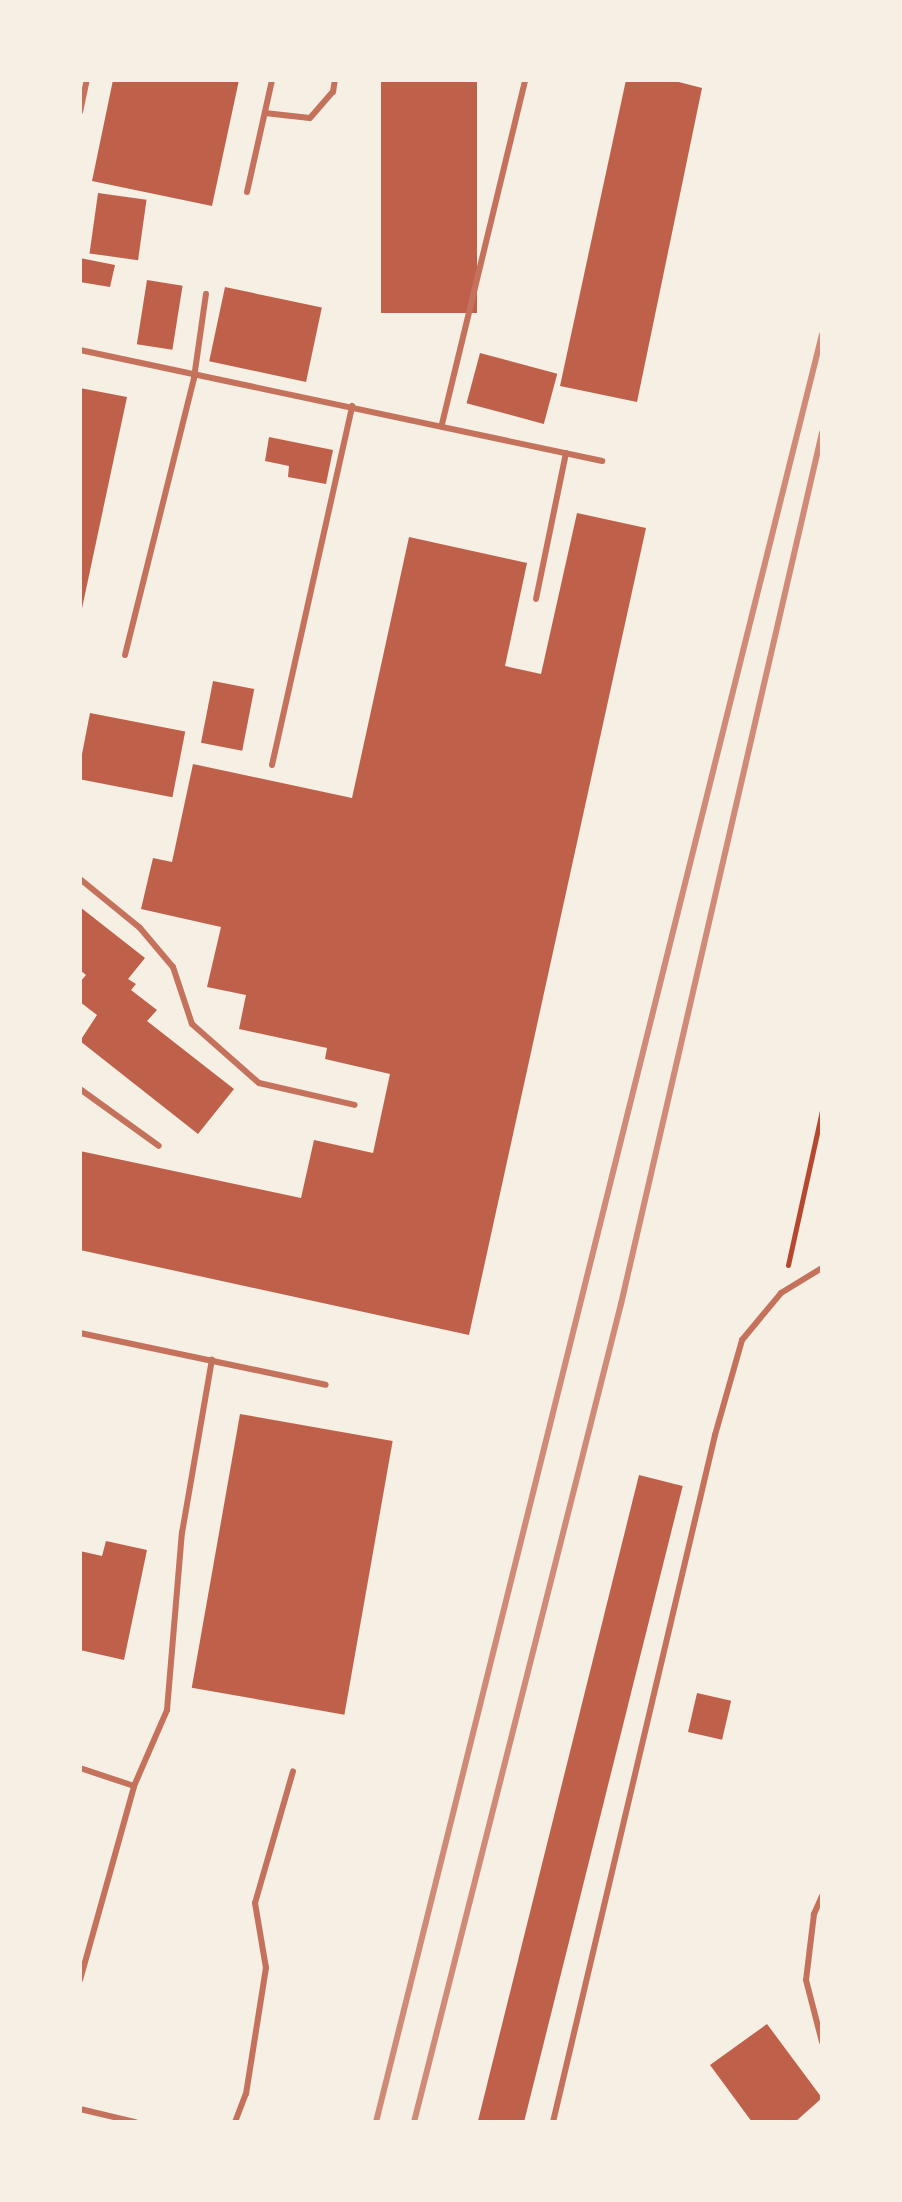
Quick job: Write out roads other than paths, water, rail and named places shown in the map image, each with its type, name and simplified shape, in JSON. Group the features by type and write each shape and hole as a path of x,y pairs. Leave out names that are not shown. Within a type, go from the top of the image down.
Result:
{"lane":[{"path":"80,112 87,80"},
{"path":"247,192 272,80"},
{"path":"265,113 310,118 333,92 335,80"},
{"path":"442,424 525,80"},
{"path":"125,655 194,378 206,294"},
{"path":"80,350 194,378 442,424 602,461"},
{"path":"272,765 352,406"},
{"path":"536,599 566,453"},
{"path":"80,879 140,928 173,967 192,1024 259,1083 355,1105"},
{"path":"80,1089 159,1146"},
{"path":"553,2122 715,1435 742,1340 781,1293 822,1268"},
{"path":"80,1333 326,1385"},
{"path":"80,1980 134,1786 167,1710 182,1533 212,1360"},
{"path":"80,1768 134,1786"},
{"path":"235,2122 246,2094 266,1968 255,1903 293,1771"},
{"path":"822,1896 814,1914 806,1980 822,2042"},
{"path":"80,2109 135,2122"}],"railway":[{"path":"376,2122 822,335"},
{"path":"414,2122 621,1304 822,433"}]}
